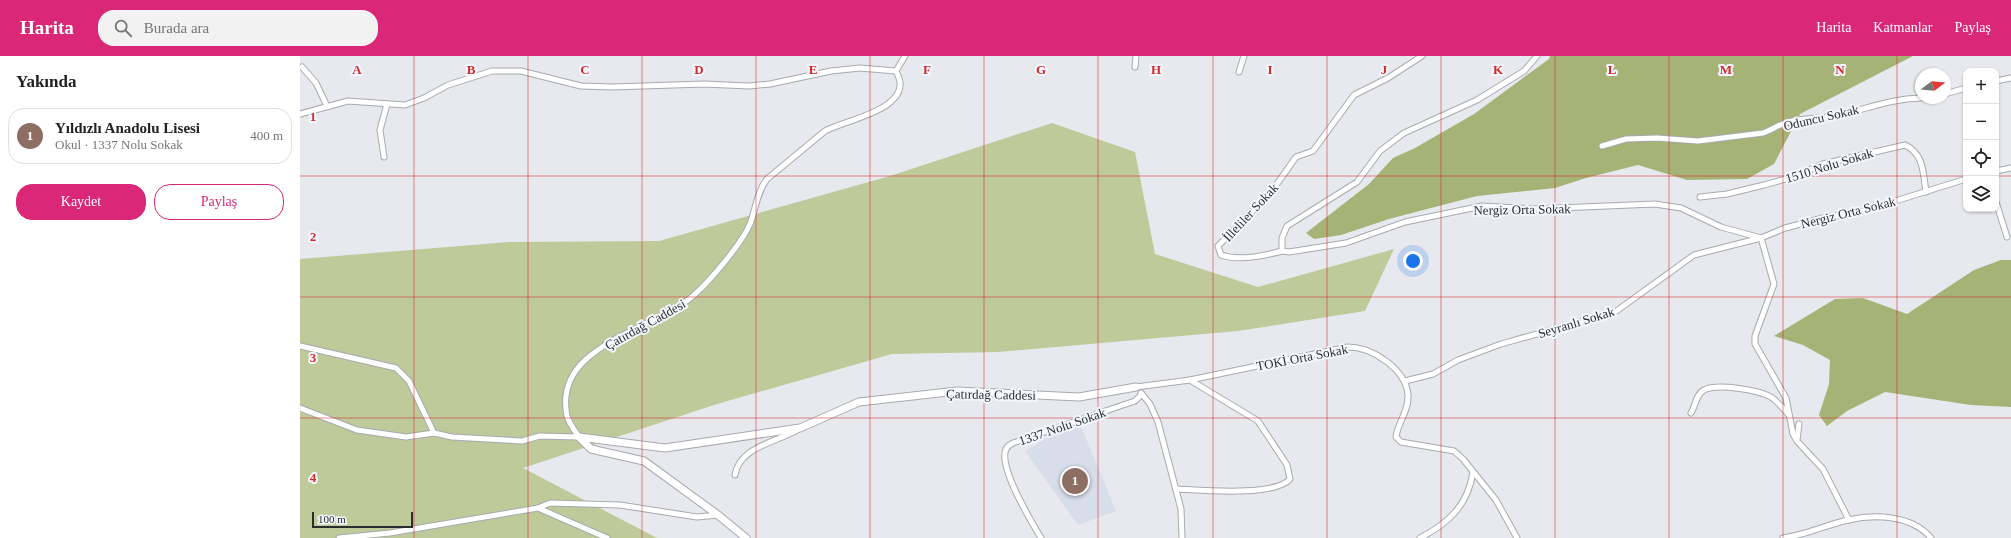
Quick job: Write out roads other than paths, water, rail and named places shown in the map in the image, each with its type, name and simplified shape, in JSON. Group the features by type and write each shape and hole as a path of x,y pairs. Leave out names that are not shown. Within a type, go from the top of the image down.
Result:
{"street":[{"path":"300,114 348,101 404,105 424,98 448,85 492,71 521,71 581,86 612,87 704,84 749,86 770,84 832,71 860,68 896,71 905,56"},
{"path":"1135,67 1136,56"},
{"path":"1239,72 1244,56"},
{"name":"İlleliler Sokak","path":"1282,251 1258,256 1230,258 1221,255 1218,246 1272,191 1296,157 1313,151 1354,95 1388,78 1422,56"},
{"path":"1282,251 1282,238 1287,226 1357,182 1380,151 1404,133 1477,100 1524,71 1537,56"},
{"path":"302,67 316,84 327,106"},
{"name":"Çatırdağ Caddesi","path":"896,71 900,84 898,92 889,104 871,115 836,125 825,131 767,178 761,187 750,223 745,233 714,274 693,296 676,308 610,341 578,368 570,379 566,395 568,417 579,437 665,448 800,428 859,402 957,391 1079,397 1136,387"},
{"path":"1999,80 2011,78"},
{"path":"1951,92 1963,89"},
{"name":"Oduncu Sokak","path":"1602,146 1626,139 1657,138 1698,141 1763,133 1773,130 1785,123 1807,118 1833,117 1900,99 1915,98"},
{"path":"384,157 380,130 388,104"},
{"name":"1510 Nolu Sokak","path":"1700,197 1764,185 1793,177 1823,164 1905,144 1914,149 1922,165 1926,192"},
{"path":"1999,170 2011,168"},
{"name":"Nergiz Orta Sokak","path":"1282,251 1289,252 1346,243 1405,222 1482,206 1534,209 1655,204 1681,208 1721,227 1760,238 1785,228 1823,218 1860,212 1963,180"},
{"path":"1999,212 2007,237"},
{"path":"1760,238 1774,284 1755,336 1755,344 1786,398 1793,434 1797,441 1823,469 1849,520"},
{"name":"Seyranlı Sokak","path":"1405,381 1433,374 1458,360 1501,344 1615,312 1694,255 1760,238"},
{"path":"300,346 396,368 409,381 434,433"},
{"name":"TOKİ Orta Sokak","path":"1136,387 1190,380 1348,346 1360,347 1391,365 1405,381"},
{"path":"1176,489 1246,491 1277,488 1285,485 1290,479 1287,465 1258,421 1190,380"},
{"path":"1405,381 1408,396 1406,410 1397,430 1396,437 1401,442 1454,452 1496,500 1517,538"},
{"path":"1136,387 1150,404 1158,422 1181,509 1182,538"},
{"path":"1691,413 1696,405 1698,396 1705,389 1724,387 1751,391 1769,396 1788,414"},
{"name":"1337 Nolu Sokak","path":"1041,538 1007,472 1005,459 1006,449 1013,443 1135,401 1142,394"},
{"path":"300,408 357,430 406,437 434,433 452,437 522,441 540,436 579,437 591,449 644,461 718,515 746,538"},
{"path":"1797,441 1799,424"},
{"path":"735,475 736,466 742,458 766,443 800,428"},
{"path":"1420,538 1441,528 1454,515 1468,490 1473,472"},
{"path":"339,538 390,533 538,508 550,503 620,504 696,518 718,515"},
{"path":"538,508 607,538"},
{"path":"1783,538 1800,535 1849,520 1884,517 1912,522 1931,538"}],"place":[{"name":"Yıldızlı Anadolu Lisesi","path":"1075,481"}]}
